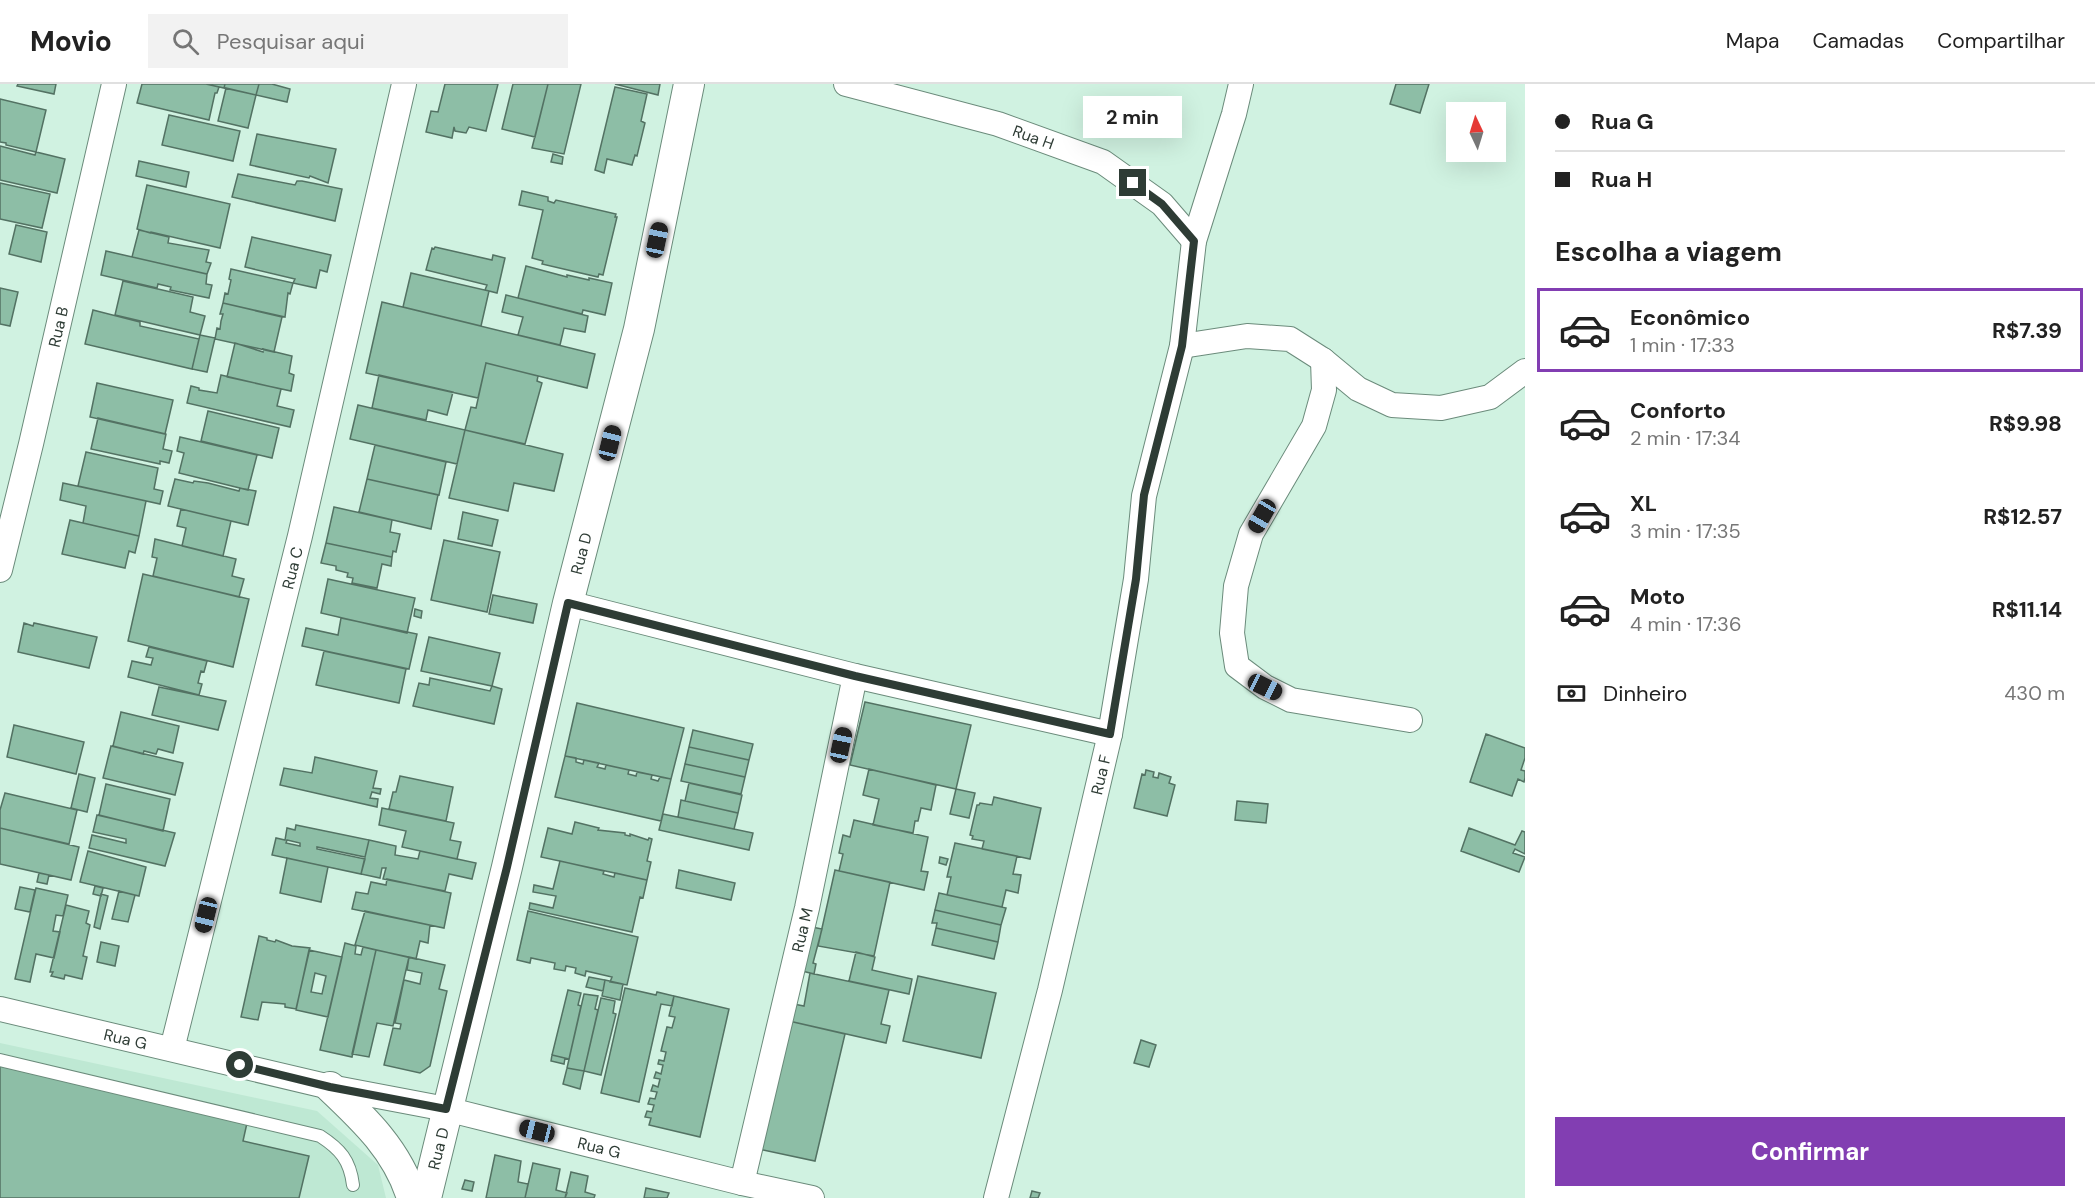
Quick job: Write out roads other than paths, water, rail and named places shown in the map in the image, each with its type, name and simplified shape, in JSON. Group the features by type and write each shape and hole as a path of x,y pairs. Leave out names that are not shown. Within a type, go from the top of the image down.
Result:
{"street":[{"name":"Rua B","path":"0,570 114,84"},
{"name":"Rua C","path":"172,1049 300,536 404,84"},
{"name":"Rua D","path":"426,1198 507,867 568,603 639,329 689,84"},
{"name":"Rua H","path":"846,84 998,124 1103,162 1162,204 1194,241"},
{"name":"Rua F","path":"996,1198 1050,990 1110,734 1136,579 1144,495 1182,346 1194,241 1234,114 1241,84"},
{"path":"1182,346 1247,336 1290,339 1323,360 1358,389 1392,405 1402,406 1441,408 1490,397 1525,371"},
{"path":"1323,360 1324,390 1314,426 1251,534 1236,586 1232,633 1237,666 1265,687 1291,700 1410,720"},
{"path":"568,603 855,676 1110,734"},
{"name":"Rua M","path":"742,1183 807,908 855,676"},
{"name":"Rua G","path":"0,1010 330,1087 446,1109 742,1183 812,1198"},
{"path":"330,1087 381,1138 398,1163 412,1198"}],"lane":[{"path":"0,1060 320,1136 334,1145 344,1157 351,1170 353,1185"}]}
